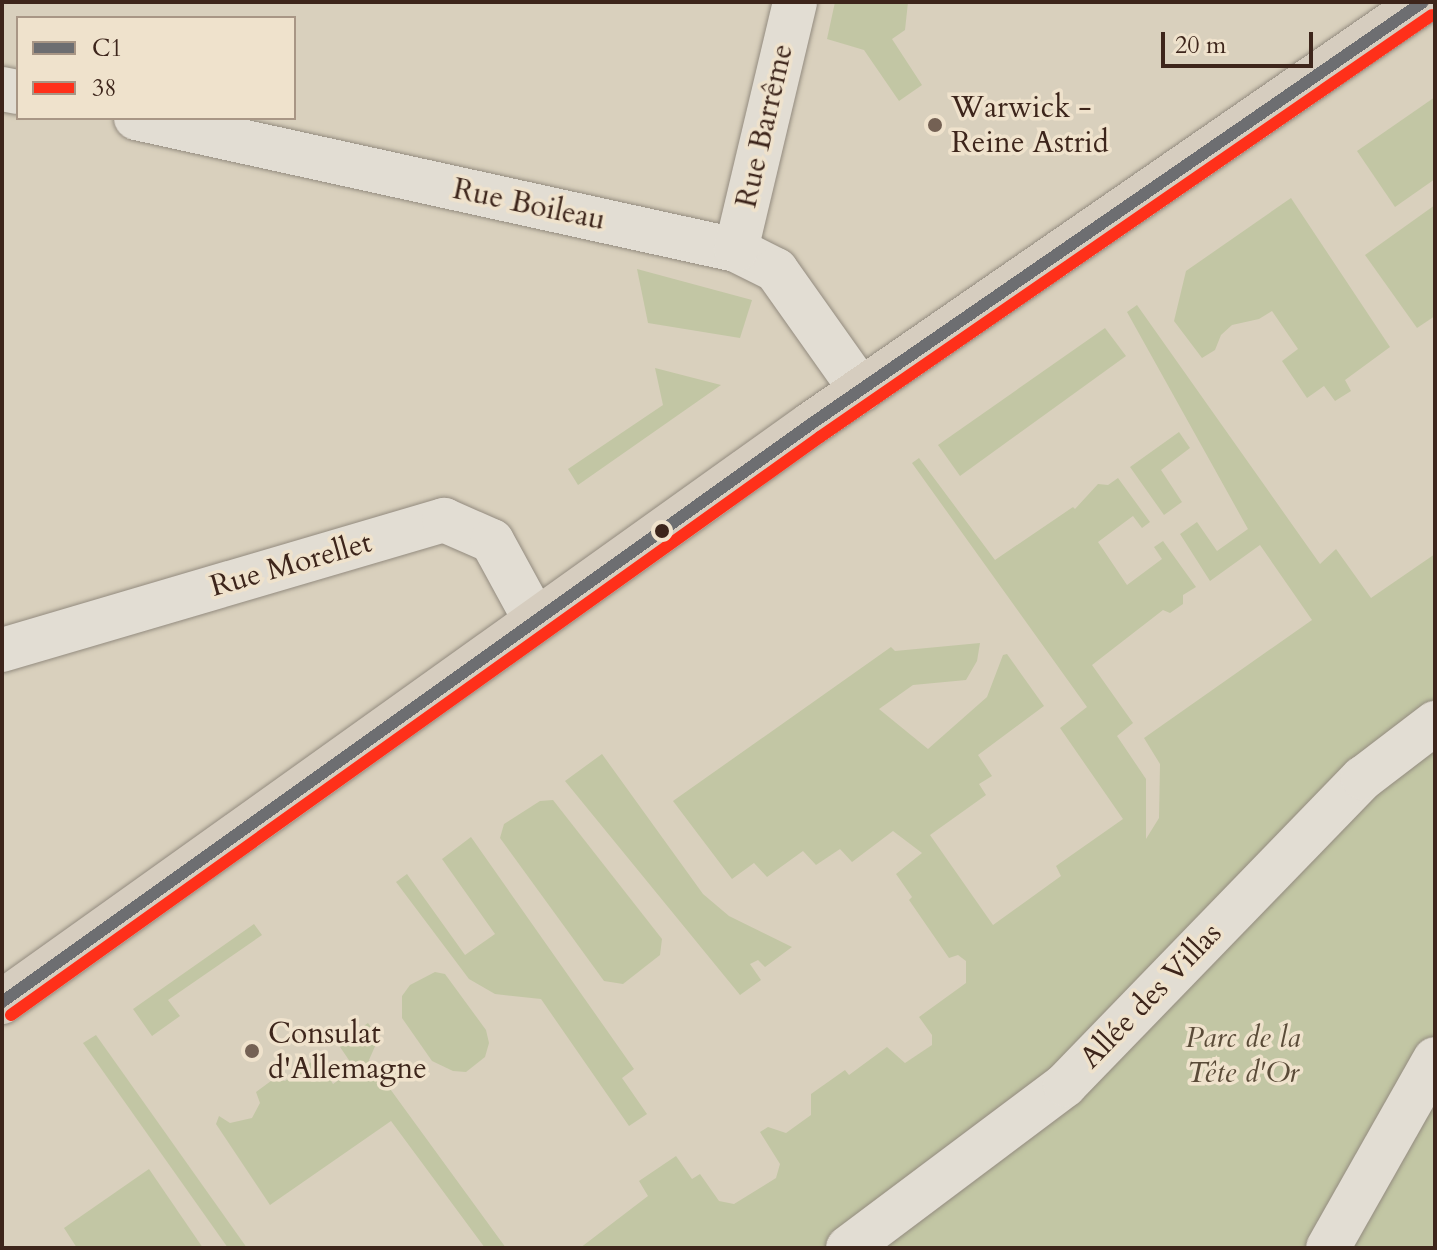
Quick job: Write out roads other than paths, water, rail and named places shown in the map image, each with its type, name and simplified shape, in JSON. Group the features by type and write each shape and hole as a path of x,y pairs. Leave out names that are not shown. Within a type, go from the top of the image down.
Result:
{"main road":[{"path":"2,1002 861,390 1423,2"},
{"path":"2,972 75,950"}],"street":[{"name":"Rue Barrême","path":"736,250 795,2"},
{"name":"Rue Boileau","path":"145,120 736,250 776,270 861,390"},
{"name":"Rue Morellet","path":"2,650 444,520 492,541 535,620"},
{"name":"Allée des Villas","path":"848,1248 1065,1085 1363,778 1435,723"},
{"path":"1328,1248 1435,1059"}],"place":[{"name":"Warwick - Reine Astrid","path":"935,125"},
{"name":"Consulat d'Allemagne","path":"252,1051"}],"park label":[{"name":"Parc de la Tête d'Or","path":"1243,1055"}]}
